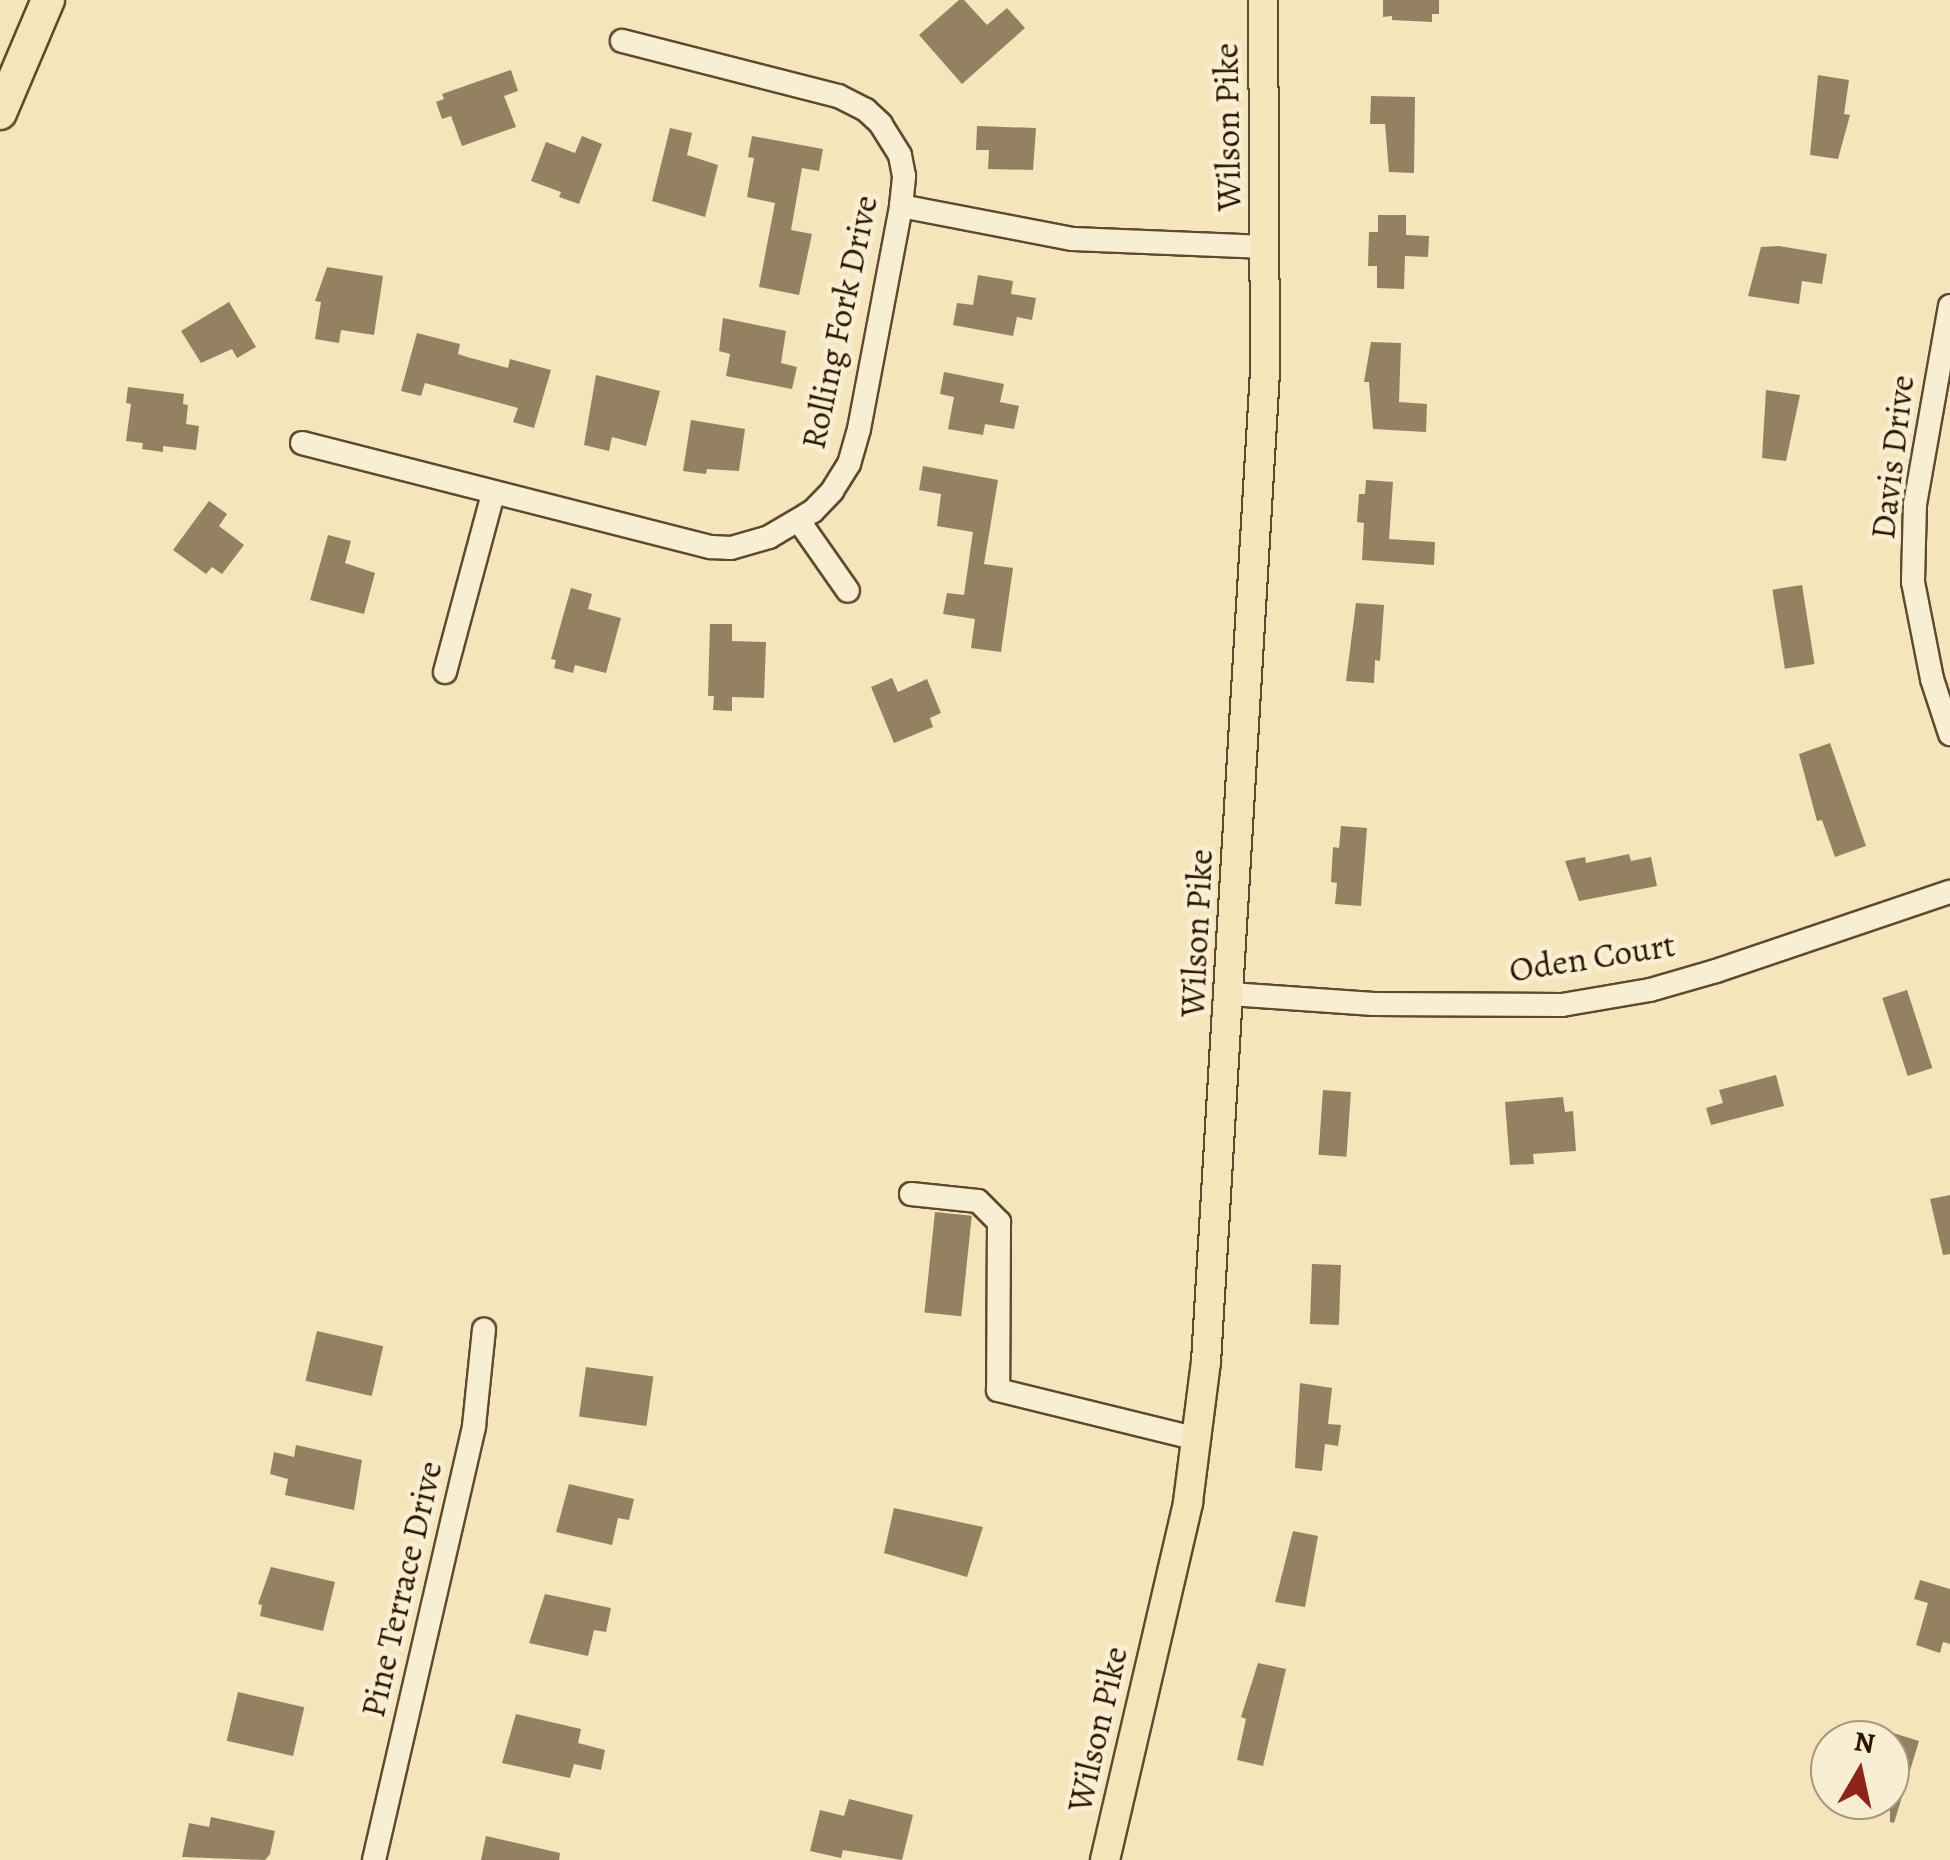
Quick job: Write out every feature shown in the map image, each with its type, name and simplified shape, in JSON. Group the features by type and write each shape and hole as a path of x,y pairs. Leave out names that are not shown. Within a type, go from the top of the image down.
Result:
{"highway":[{"path":"0,113 48,0"}],"main road":[{"name":"Wilson Pike","path":"1105,1860 1188,1502 1198,1439 1230,994 1265,373 1264,0"}],"street":[{"name":"Rolling Fork Drive","path":"302,443 711,547 751,543 800,521 832,491 856,444 900,206 904,176 900,155 881,124 855,103 622,41"},
{"path":"900,206 1074,239 1266,247"},
{"name":"Davis Drive","path":"1950,306 1916,504 1914,582 1932,679 1950,734"},
{"path":"445,672 493,494"},
{"path":"800,521 848,591"},
{"name":"Oden Court","path":"1230,994 1374,1004 1562,1004 1650,990 1716,971 1950,892"},
{"path":"910,1194 978,1202 999,1222 998,1390 1198,1439"},
{"name":"Pine Terrace Drive","path":"374,1860 474,1426 484,1330"}],"building":[{"path":"959,0 964,0 987,25 1007,8 1025,28 962,84 919,35"},
{"path":"1383,0 1439,0 1439,14 1432,14 1432,22 1392,20 1392,16 1383,17"},
{"path":"511,70 518,91 504,96 516,127 462,146 451,116 442,119 436,102 444,99 442,94"},
{"path":"1818,75 1849,80 1844,114 1850,115 1838,159 1810,155"},
{"path":"1371,96 1415,97 1414,173 1389,172 1385,124 1370,124"},
{"path":"977,126 1036,128 1033,170 988,169 989,150 976,150"},
{"path":"670,128 692,133 687,155 718,165 705,217 652,201"},
{"path":"582,136 602,144 579,204 559,197 561,192 531,181 546,142 575,153"},
{"path":"752,136 823,149 819,171 802,168 791,230 812,234 799,295 759,287 775,203 747,197 754,158 748,157"},
{"path":"1378,215 1406,215 1406,235 1429,236 1428,257 1405,256 1404,289 1377,288 1377,266 1368,266 1369,232 1378,232"},
{"path":"1761,247 1827,254 1822,284 1802,281 1799,304 1748,296"},
{"path":"327,267 383,276 374,335 341,330 339,343 315,339 321,302 315,301"},
{"path":"978,275 1013,281 1011,294 1036,298 1032,320 1017,317 1013,336 953,325 957,303 973,305"},
{"path":"229,302 256,347 237,358 232,349 201,363 181,331"},
{"path":"723,318 786,331 781,363 797,367 792,389 726,376 730,354 719,351"},
{"path":"417,333 460,344 458,354 467,357 508,368 510,359 551,370 534,428 513,422 518,408 425,383 421,396 401,391"},
{"path":"1371,342 1401,343 1399,402 1427,404 1426,432 1373,429 1369,382 1364,382"},
{"path":"944,372 1004,384 1000,402 1019,406 1014,429 985,424 983,435 948,429 954,397 940,394"},
{"path":"596,375 660,391 646,446 612,437 609,451 584,445"},
{"path":"128,387 184,394 183,404 188,405 186,424 199,426 196,450 163,446 163,452 142,449 143,443 126,441 131,404 126,403"},
{"path":"1766,390 1800,395 1786,461 1762,458"},
{"path":"691,420 745,429 739,471 683,471"},
{"path":"923,466 998,480 984,564 1013,568 1001,652 971,648 975,619 943,614 947,593 964,595 973,532 937,526 941,494 919,490"},
{"path":"1366,480 1393,482 1389,539 1435,542 1434,565 1362,560 1364,523 1357,522 1359,494 1365,494"},
{"path":"209,501 227,514 219,526 244,545 222,574 212,567 206,574 173,550"},
{"path":"328,535 351,541 345,563 375,573 364,614 310,600"},
{"path":"1802,585 1815,664 1785,669 1772,590"},
{"path":"571,588 592,594 588,609 621,618 606,673 575,665 573,673 554,668 556,660 551,659"},
{"path":"1356,603 1384,605 1380,661 1375,660 1374,683 1346,681"},
{"path":"710,624 732,624 732,641 766,642 764,698 732,697 732,711 713,710 714,696 708,696"},
{"path":"892,678 898,692 927,679 941,713 930,718 933,727 894,743 871,687"},
{"path":"1830,743 1866,846 1835,857 1822,820 1817,821 1799,754"},
{"path":"1341,826 1367,828 1361,906 1335,904 1337,883 1331,882 1333,847 1339,848"},
{"path":"1629,854 1631,861 1651,857 1657,886 1579,901 1565,861 1585,857 1586,863"},
{"path":"1907,990 1932,1068 1908,1076 1882,998"},
{"path":"1776,1075 1784,1106 1711,1125 1706,1108 1723,1103 1719,1090"},
{"path":"1323,1090 1351,1092 1346,1157 1318,1155"},
{"path":"1563,1097 1565,1112 1573,1111 1576,1151 1533,1154 1534,1164 1510,1165 1505,1102"},
{"path":"1950,1195 1950,1254 1943,1255 1930,1199"},
{"path":"935,1212 972,1216 961,1316 924,1312"},
{"path":"1312,1264 1341,1265 1339,1325 1310,1324"},
{"path":"317,1331 383,1346 372,1396 306,1381"},
{"path":"586,1367 653,1376 646,1426 579,1417"},
{"path":"1300,1383 1332,1388 1328,1424 1341,1425 1338,1446 1325,1444 1322,1471 1295,1468"},
{"path":"296,1445 362,1460 354,1510 285,1495 288,1479 270,1474 274,1452 294,1457"},
{"path":"569,1484 634,1499 629,1520 618,1518 612,1545 556,1532"},
{"path":"894,1508 983,1527 967,1577 884,1553"},
{"path":"1293,1531 1318,1536 1305,1607 1275,1602"},
{"path":"271,1567 335,1582 323,1631 260,1616 262,1605 258,1604"},
{"path":"1920,1580 1950,1589 1950,1644 1943,1642 1940,1653 1916,1645 1928,1603 1914,1599"},
{"path":"545,1594 611,1608 606,1632 594,1630 588,1656 529,1643"},
{"path":"1258,1663 1286,1669 1263,1766 1237,1760 1246,1719 1241,1717"},
{"path":"238,1692 304,1707 293,1756 227,1741"},
{"path":"516,1714 581,1729 578,1743 605,1750 601,1770 574,1764 570,1778 502,1763"},
{"path":"1910,1738 1919,1741 1910,1771"},
{"path":"849,1799 913,1815 902,1860 843,1850 841,1858 810,1851 820,1810 844,1816"},
{"path":"211,1817 275,1831 270,1854 265,1860 182,1857 189,1823 209,1827"},
{"path":"486,1836 560,1853 559,1860 481,1860"}]}
